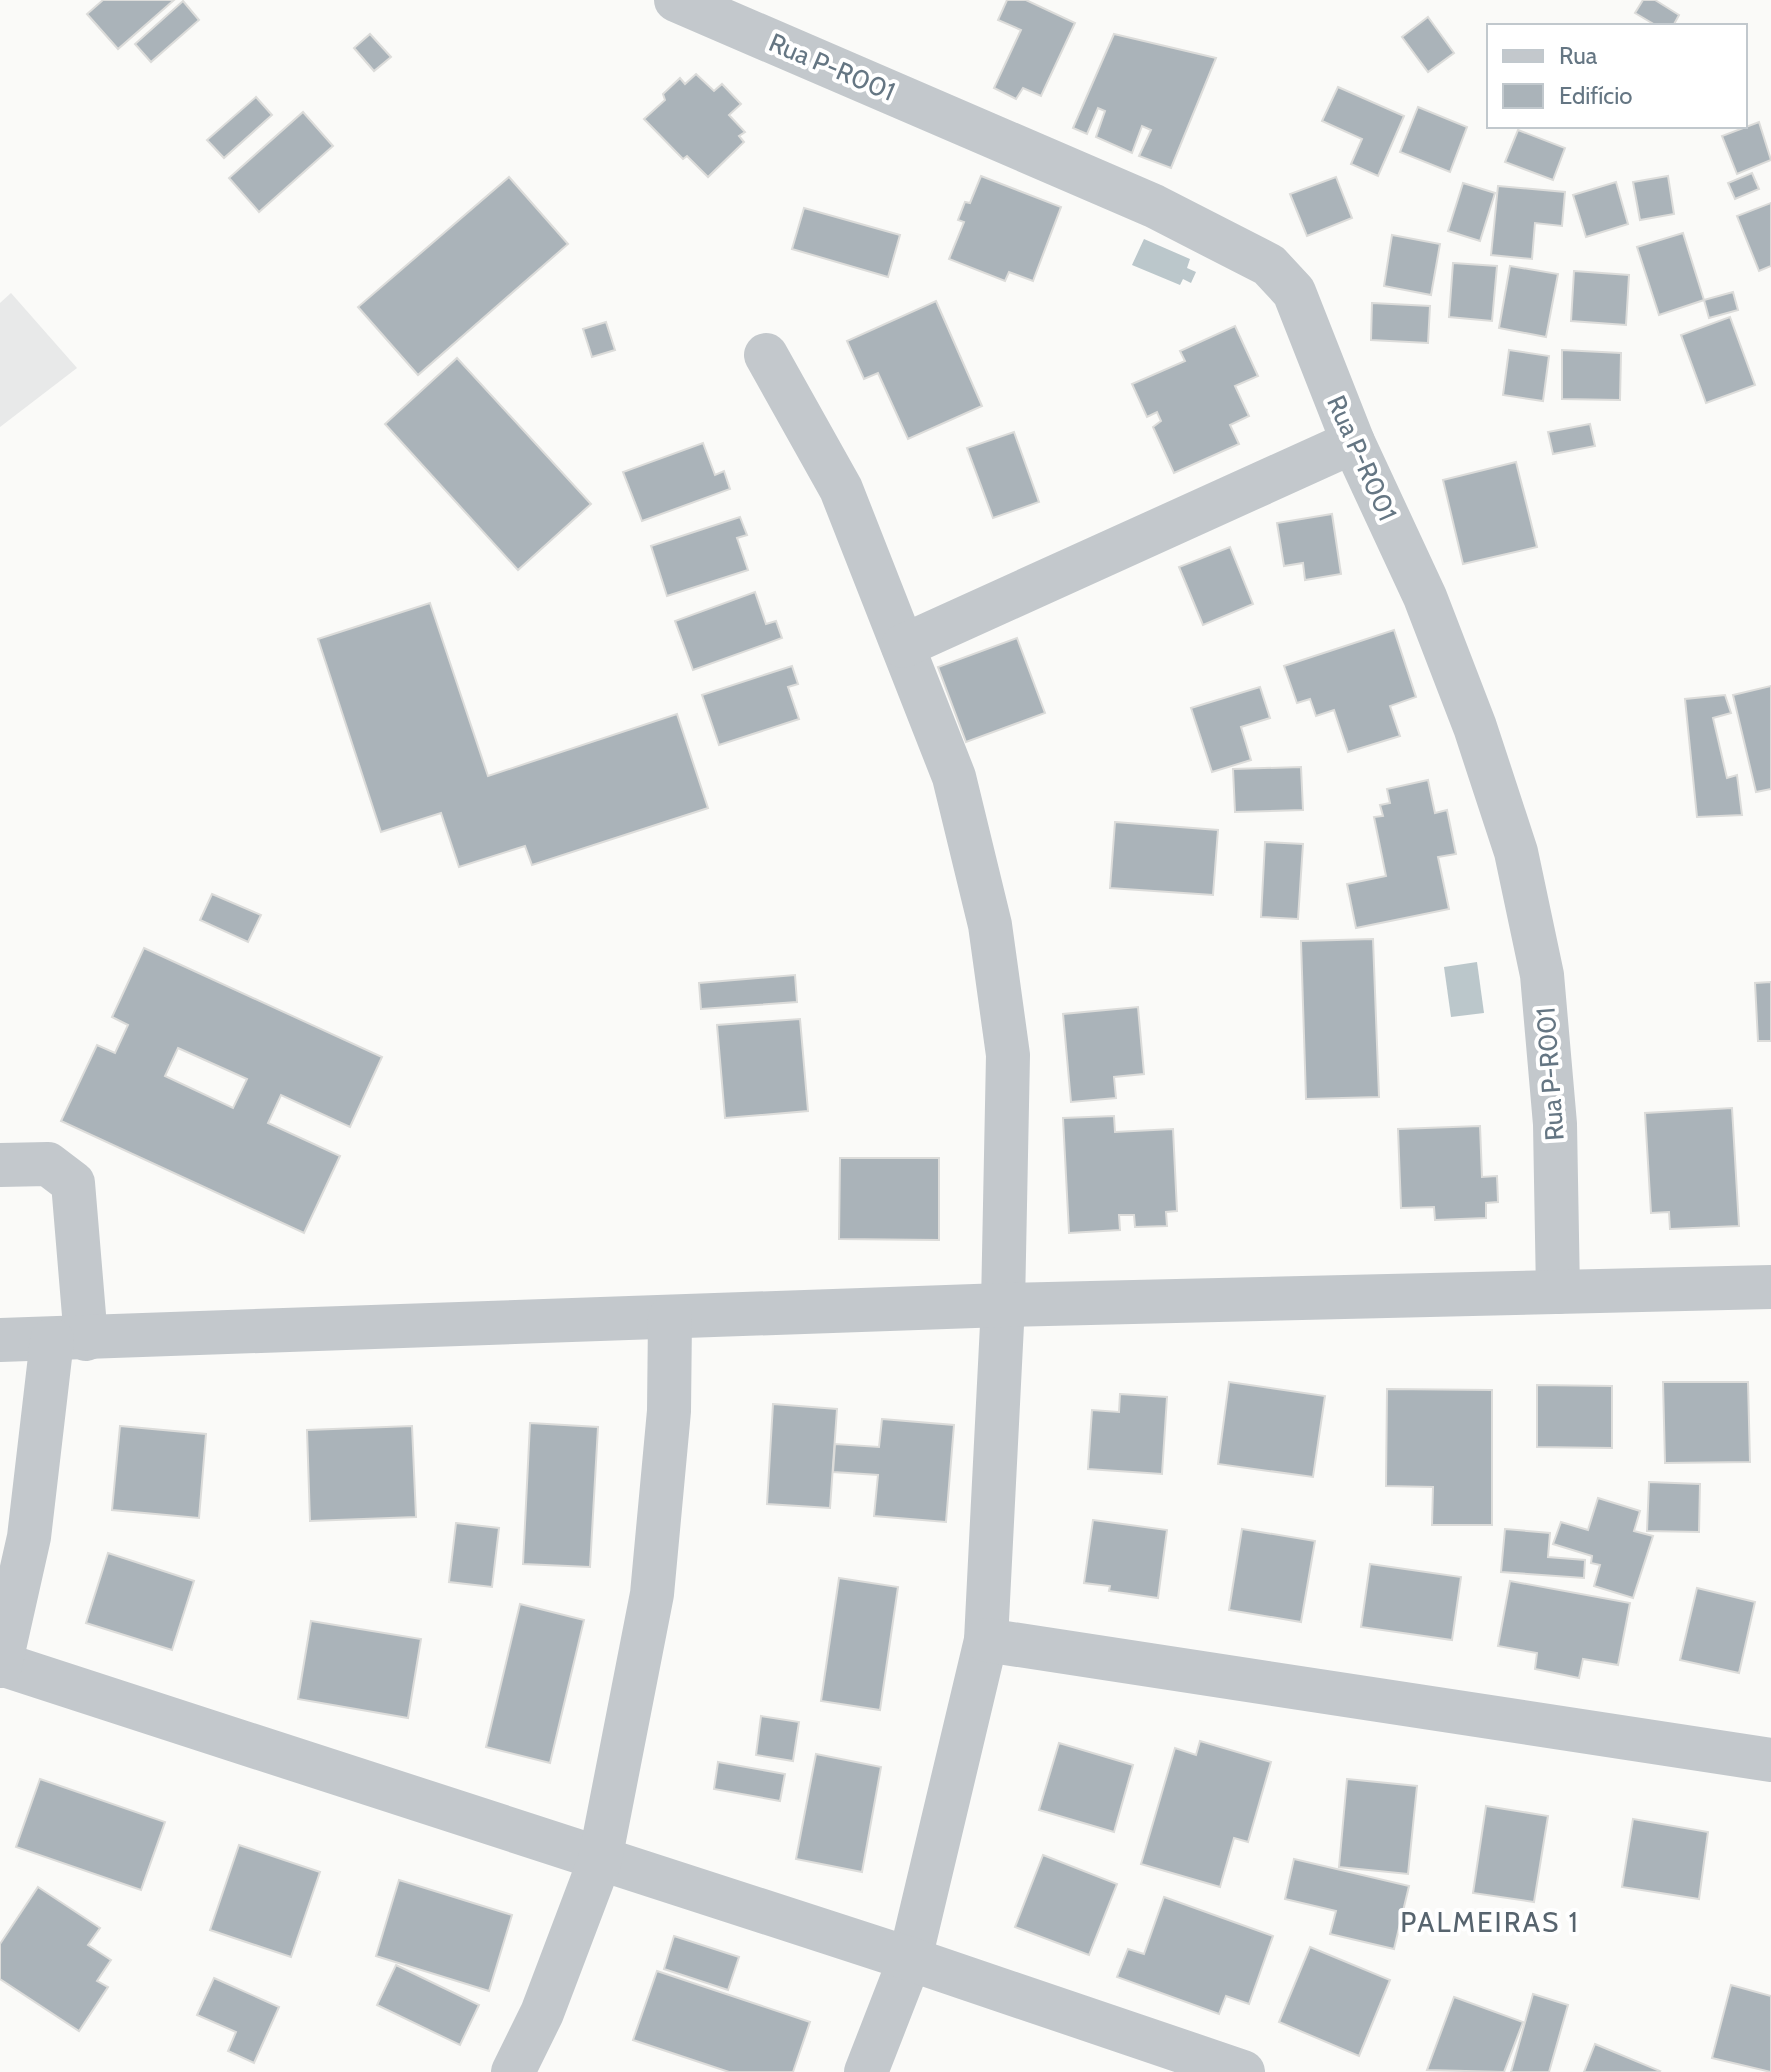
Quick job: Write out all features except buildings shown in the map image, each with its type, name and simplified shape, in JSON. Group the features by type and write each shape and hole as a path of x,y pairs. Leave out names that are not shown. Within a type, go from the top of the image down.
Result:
{"street":[{"name":"Rua P-R001","path":"676,0 1154,206 1269,265 1294,292 1353,442 1425,597 1475,727 1516,852 1542,975 1555,1124 1558,1292"},
{"path":"766,355 841,489 954,777 990,925 1008,1055 1003,1305 986,1640 910,1959 866,2072"},
{"path":"903,646 1353,442"},
{"path":"0,1165 48,1164 73,1183 69,1340 1,1665 910,1959 1243,2072"},
{"path":"0,1340 69,1340 1003,1305 1771,1287"},
{"path":"513,2072 542,2013 600,1860 652,1594 669,1411 670,1318"},
{"path":"986,1640 1771,1760"}],"shaded area":[{"path":"1144,239 1190,259 1187,268 1196,272 1191,283 1183,279 1180,285 1132,265"},
{"path":"11,293 77,368 0,427 0,303"},
{"path":"1477,962 1484,1013 1451,1017 1444,967"}],"district":[{"name":"PALMEIRAS 1","path":"1490,1922"}]}
